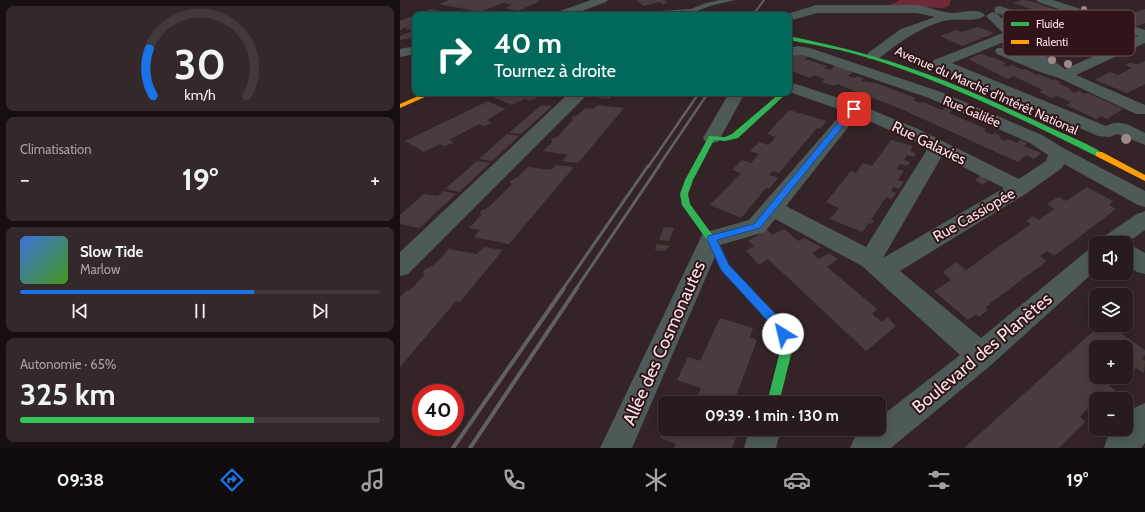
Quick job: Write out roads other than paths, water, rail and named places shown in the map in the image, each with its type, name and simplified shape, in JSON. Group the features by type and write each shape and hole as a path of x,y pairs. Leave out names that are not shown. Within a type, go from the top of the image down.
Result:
{"main road":[{"name":"Avenue du Marché d'Intérêt National","path":"792,31 817,35 882,53 900,65 1074,142 1145,178"},
{"name":"Avenue du Marché d'Intérêt National","path":"792,39 882,53"},
{"name":"Avenue du Marché d'Intérêt National","path":"928,66 1087,135"},
{"path":"400,96 412,91"},
{"path":"400,106 423,96"},
{"path":"775,396 788,343 779,325 725,268 711,239 686,205 684,194 689,180 712,138 725,139 735,136 780,96"}],"street":[{"path":"572,12 602,0"},
{"path":"808,0 816,9"},
{"path":"1046,0 1075,10"},
{"path":"882,53 906,32 966,9 969,5 990,8 1003,13"},
{"path":"792,16 816,9 917,9 927,10 945,17 990,8"},
{"path":"990,8 1003,23"},
{"path":"1135,31 1145,34"},
{"path":"1003,38 939,63 1104,132 1109,132 1143,109"},
{"path":"1135,43 1145,38"},
{"path":"400,53 412,51"},
{"name":"Rue Galilée","path":"792,51 805,51 935,95 1036,139 1058,153 1145,200"},
{"path":"1012,56 1064,75 1143,109"},
{"path":"1037,56 1064,75"},
{"path":"1064,75 1107,56"},
{"name":"Rue Galaxies","path":"792,90 854,109 912,133 1020,188"},
{"path":"400,267 409,247 576,96"},
{"path":"712,138 735,96"},
{"path":"711,239 757,226 854,109"},
{"path":"1117,127 1145,140"},
{"path":"876,265 938,147"},
{"name":"Rue Cassiopée","path":"876,265 1020,188 1055,164 1058,153"},
{"path":"773,208 876,265 981,356"},
{"path":"1121,236 1145,219"},
{"name":"Allée des Cosmonautes","path":"616,448 711,239"},
{"path":"1133,257 1145,265"},
{"name":"Boulevard des Planètes","path":"866,448 981,356 1089,262"},
{"path":"1120,448 1145,419"},
{"path":"760,448 763,436"}],"lane":[{"path":"676,12 692,11 708,4 732,0"}],"railway":[{"path":"755,12 764,0"},
{"path":"648,167 697,96"},
{"path":"658,167 706,96"},
{"path":"563,289 648,166"},
{"path":"576,289 659,166"},
{"path":"453,448 564,288"},
{"path":"470,448 577,288"}]}
